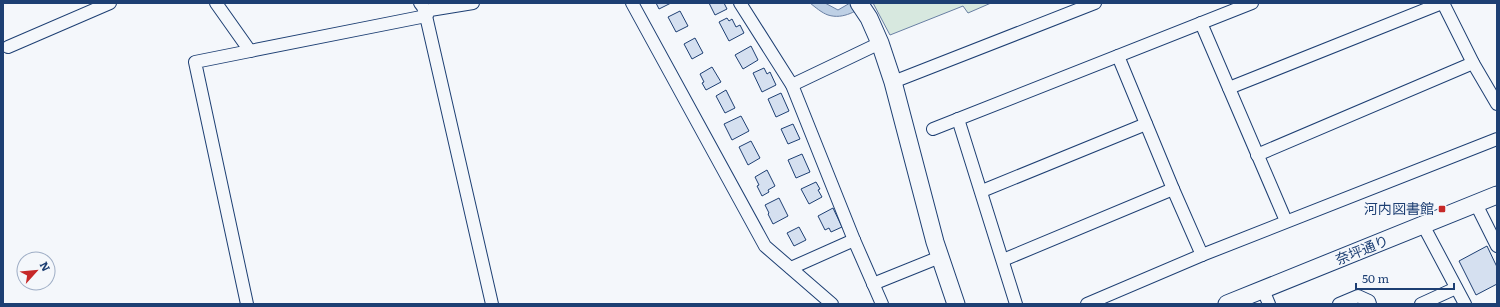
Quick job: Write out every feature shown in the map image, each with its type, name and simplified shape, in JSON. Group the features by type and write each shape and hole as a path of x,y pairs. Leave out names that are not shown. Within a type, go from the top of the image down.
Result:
{"street":[{"path":"8,47 110,3"},
{"path":"216,3 250,51"},
{"path":"420,3 426,16 492,304"},
{"path":"247,304 195,62 426,16 430,10 473,3"},
{"path":"632,3 765,246 832,304"},
{"path":"740,3 792,85 854,240 882,304"},
{"path":"893,82 1095,3"},
{"path":"933,129 1252,3"},
{"path":"1229,88 1443,3 1473,63 1497,104"},
{"path":"860,5 870,18 893,82 940,257 956,304"},
{"path":"1201,23 1286,221"},
{"path":"792,85 880,43"},
{"path":"1118,56 1173,190 1202,254"},
{"path":"1257,155 1473,63"},
{"path":"958,119 1016,304"},
{"path":"982,192 1146,124"},
{"path":"1086,304 1202,254 1497,139"},
{"path":"1003,260 1173,190"},
{"name":"奈坪通り","path":"1227,304 1266,297 1423,225 1497,195"},
{"path":"1476,204 1497,246"},
{"path":"1423,225 1464,304"},
{"path":"791,268 854,240"},
{"path":"873,284 940,257"},
{"path":"1421,304 1456,288"},
{"path":"1340,304 1358,296 1369,301 1370,304"}],"shaded area":[{"path":"873,3 991,3 968,13 963,6 890,35"}],"water":[{"path":"810,3 825,3 838,10 850,3 870,3 850,14 834,16 826,14"}],"building":[{"path":"656,3 671,3 659,9"},
{"path":"709,3 724,3 727,9 715,15"},
{"path":"680,11 688,26 676,32 668,17"},
{"path":"727,18 729,21 732,19 736,27 740,25 744,33 729,41 719,22"},
{"path":"695,38 703,53 692,59 684,44"},
{"path":"751,46 758,60 743,69 735,55"},
{"path":"712,67 721,82 706,90 702,83 704,82 700,74"},
{"path":"764,68 767,74 770,72 776,85 762,92 753,73"},
{"path":"726,90 735,108 725,113 716,96"},
{"path":"781,93 789,111 776,117 768,99"},
{"path":"741,116 749,131 732,140 724,124"},
{"path":"793,124 800,139 788,144 781,129"},
{"path":"751,141 760,158 748,165 739,147"},
{"path":"802,154 810,172 796,178 788,160"},
{"path":"767,170 775,186 762,196 757,186 759,185 755,177"},
{"path":"816,182 822,197 809,204 801,189"},
{"path":"779,198 788,216 773,224 765,205"},
{"path":"833,208 842,227 831,232 829,228 825,230 818,216"},
{"path":"799,227 806,240 794,246 787,233"},
{"path":"1487,246 1497,267 1497,284 1476,295 1459,261"}],"place":[{"name":"河内図書館","path":"1442,209"}]}
